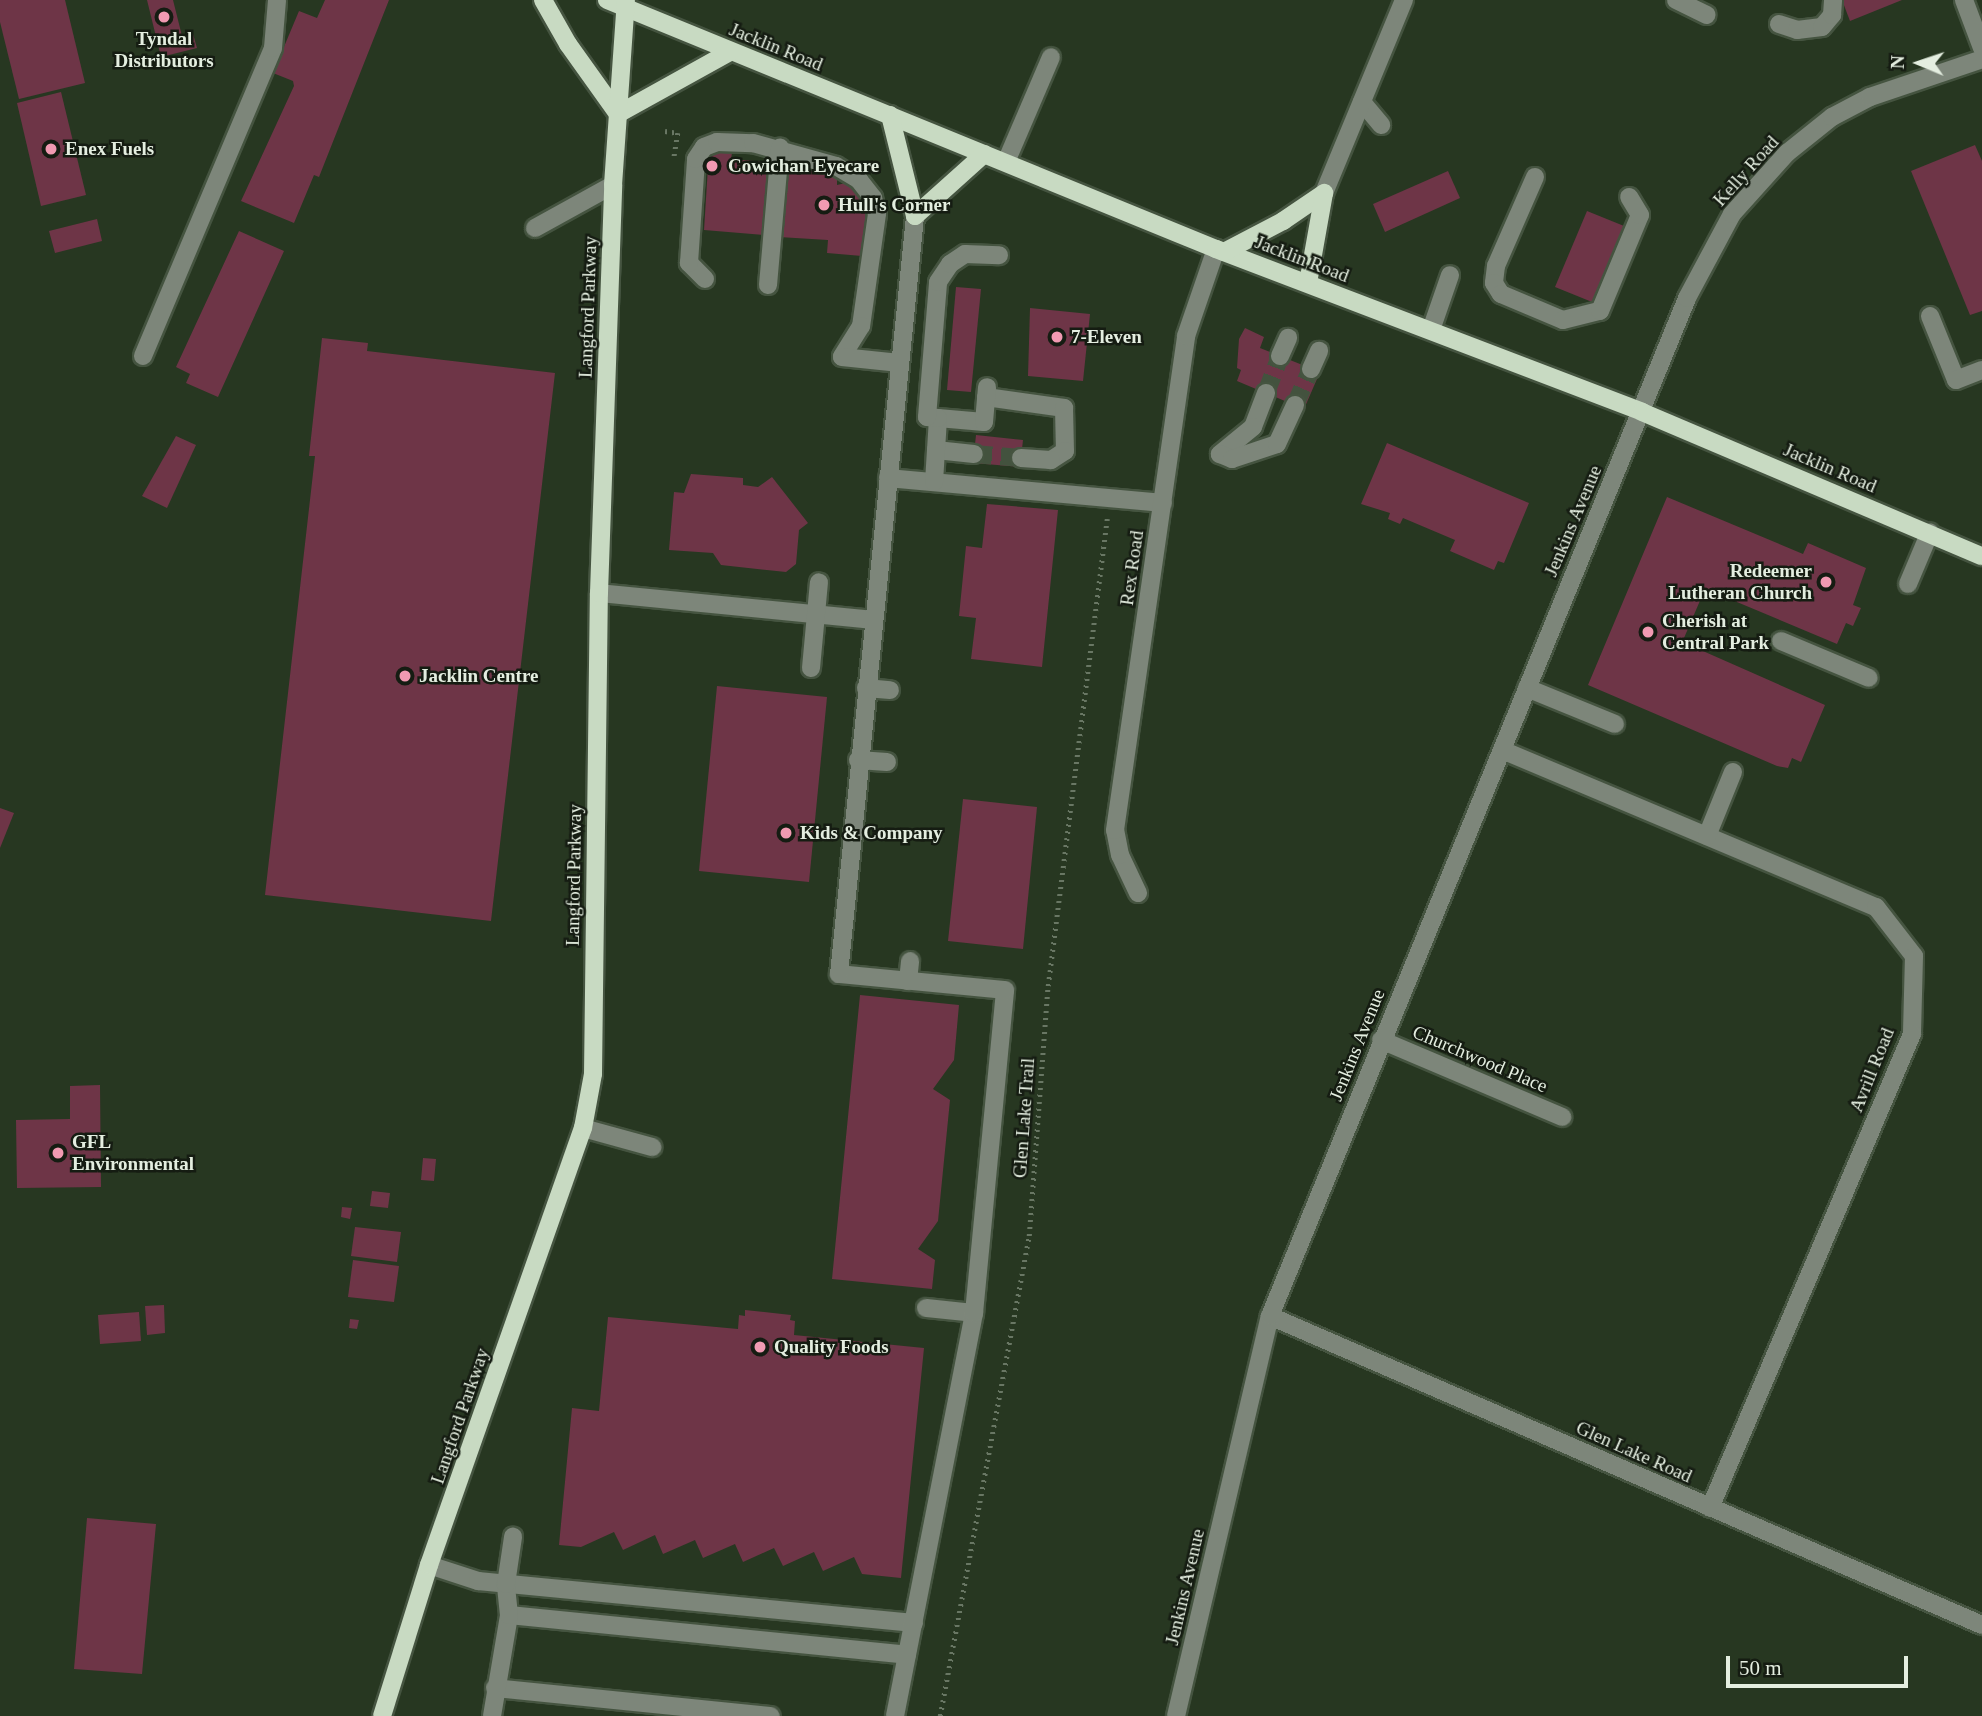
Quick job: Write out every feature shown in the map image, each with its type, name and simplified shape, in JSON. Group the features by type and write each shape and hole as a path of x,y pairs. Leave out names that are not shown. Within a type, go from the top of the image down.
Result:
{"main road":[{"path":"544,0 568,44 618,114 730,52"},
{"name":"Jacklin Road","path":"607,0 625,4 730,52 1220,250 1642,412 1982,556"},
{"name":"Langford Parkway","path":"382,1716 429,1565 583,1128 593,1074 598,593 613,185 625,4"},
{"path":"890,115 915,216 984,154"},
{"path":"1220,250 1283,221 1324,193"},
{"path":"1308,283 1324,193"}],"street":[{"path":"143,356 274,48 277,0"},
{"path":"1324,193 1405,0"},
{"path":"1676,0 1707,15"},
{"path":"1779,24 1797,30 1822,27 1832,15 1833,0"},
{"path":"1964,0 1982,48"},
{"path":"1006,162 1051,57"},
{"name":"Kelly Road","path":"1642,412 1687,298 1732,214 1787,153 1832,117 1870,97 1982,59"},
{"path":"1362,102 1381,125"},
{"path":"705,279 689,262 696,159 704,147 717,142 780,148 836,166 859,180 873,198 877,214 861,327 842,357 900,363"},
{"path":"768,285 780,148"},
{"path":"1535,177 1496,266 1494,283 1501,294 1563,320 1600,311 1640,215 1629,197"},
{"path":"535,228 613,185"},
{"path":"895,1716 974,1313 1005,990 839,974 858,760 915,216"},
{"name":"Rex Road","path":"1138,893 1120,855 1115,830 1186,336 1220,250"},
{"path":"999,255 965,254 950,264 939,282 926,416 984,422 986,392 1056,404 1068,414 1065,451 1058,458 1021,458"},
{"path":"1431,330 1450,275"},
{"path":"1930,316 1956,380 1982,370"},
{"path":"1280,356 1288,338"},
{"path":"902,343 933,345"},
{"path":"1311,369 1319,351"},
{"path":"1266,393 1253,427 1220,454 1232,459 1276,444 1295,405"},
{"name":"Jenkins Avenue","path":"1176,1716 1270,1316 1381,1040 1642,412"},
{"path":"933,482 938,418"},
{"path":"936,450 974,453"},
{"path":"888,478 1163,503"},
{"path":"954,503 956,484"},
{"path":"1908,584 1930,532"},
{"path":"811,668 819,583"},
{"path":"598,593 873,621"},
{"path":"1780,641 1869,678"},
{"path":"866,688 890,690"},
{"path":"1527,688 1615,724"},
{"name":"Avrill Road","path":"1502,750 1876,907 1914,956 1912,1034 1710,1508"},
{"path":"858,760 887,762"},
{"path":"1706,836 1733,772"},
{"path":"908,981 910,961"},
{"name":"Churchwood Place","path":"1381,1040 1562,1117"},
{"path":"583,1128 652,1147"},
{"path":"926,1308 974,1313"},
{"name":"Glen Lake Road","path":"1270,1316 1982,1625"},
{"path":"492,1716 509,1615 506,1584 513,1537"},
{"path":"429,1565 478,1581 914,1623"},
{"path":"509,1615 907,1655"},
{"path":"495,1688 666,1710 771,1716"}],"path":[{"name":"Glen Lake Trail","path":"940,1716 1029,1236 1048,986 1107,517"}],"building":[{"path":"0,0 65,0 85,83 19,99 0,22"},
{"name":"Tyndal Distributors","path":"147,0 173,0 182,36 193,34 197,48 161,57"},
{"path":"325,0 389,0 319,177 314,175 294,223 241,201 294,86 293,81 273,73 299,11 317,18"},
{"path":"1842,0 1902,0 1850,21"},
{"name":"Enex Fuels","path":"61,92 86,195 41,206 17,103"},
{"path":"1975,145 1982,161 1982,311 1970,315 1911,171"},
{"name":"Hull's Corner","path":"709,151 732,153 731,159 813,166 813,174 837,176 837,185 854,181 867,203 862,256 827,253 828,240 779,237 783,185 766,184 765,235 704,230"},
{"path":"1448,171 1460,198 1385,232 1373,204"},
{"path":"1587,211 1629,228 1597,304 1555,287"},
{"path":"97,219 102,241 55,253 49,231"},
{"path":"239,231 284,251 218,397 186,383 190,374 176,367"},
{"path":"956,287 981,289 971,392 947,390"},
{"name":"7-Eleven","path":"1030,308 1090,314 1083,381 1028,376"},
{"path":"1245,328 1264,337 1260,348 1320,372 1304,409 1237,381 1241,370 1237,368 1239,339"},
{"name":"Jacklin Centre","path":"322,338 368,343 367,351 555,373 491,921 265,895 315,456 309,456"},
{"path":"976,435 1023,440 1020,467 973,463"},
{"path":"176,436 196,445 167,508 142,496"},
{"path":"1387,443 1529,503 1504,563 1498,561 1494,570 1450,551 1455,540 1403,518 1400,524 1388,519 1390,513 1361,504"},
{"path":"691,474 743,478 743,485 758,487 772,477 808,523 799,530 796,564 786,572 721,565 713,553 669,550 674,492 684,493"},
{"name":"Cherish at Central Park","path":"1667,497 1803,554 1808,543 1866,568 1853,605 1861,608 1853,626 1846,623 1837,644 1713,592 1702,596 1684,638 1687,644 1825,705 1801,762 1792,758 1788,768 1777,766 1588,685"},
{"path":"987,504 1058,510 1042,667 971,659 976,618 959,616 966,546 982,548"},
{"path":"717,686 827,697 809,882 699,871"},
{"path":"963,799 1037,807 1023,949 948,941"},
{"path":"0,808 14,813 0,848"},
{"path":"860,995 959,1005 954,1060 933,1089 950,1100 938,1221 918,1249 935,1260 932,1289 832,1279"},
{"name":"GFL Environmental","path":"100,1085 101,1187 17,1188 16,1120 70,1119 70,1086"},
{"path":"423,1158 436,1159 434,1181 421,1180"},
{"path":"372,1191 390,1193 388,1208 370,1206"},
{"path":"342,1207 352,1208 350,1219 341,1217"},
{"path":"355,1227 401,1232 397,1262 351,1256"},
{"path":"353,1260 399,1266 394,1302 348,1297"},
{"path":"164,1305 165,1333 147,1335 145,1306"},
{"path":"745,1310 791,1315 790,1320 795,1321 794,1335 924,1348 901,1578 862,1574 854,1557 823,1571 814,1552 783,1566 774,1548 743,1562 735,1544 703,1558 695,1540 663,1554 655,1535 623,1550 614,1532 581,1547 559,1545 572,1408 599,1411 608,1317 738,1329 739,1315 745,1316"},
{"path":"139,1312 141,1341 100,1344 98,1315"},
{"path":"350,1319 359,1320 357,1329 349,1328"},
{"path":"87,1518 156,1524 142,1674 74,1669"}],"tunnel":[{"path":"1266,393 1280,356"},
{"path":"1295,405 1311,369"},
{"path":"974,454 1021,458"}],"place":[{"name":"Tyndal Distributors","path":"164,17"},
{"name":"Enex Fuels","path":"51,149"},
{"name":"Cowichan Eyecare","path":"712,166"},
{"name":"Hull's Corner","path":"824,205"},
{"name":"7-Eleven","path":"1057,337"},
{"name":"Redeemer Lutheran Church","path":"1826,582"},
{"name":"Cherish at Central Park","path":"1648,632"},
{"name":"Jacklin Centre","path":"405,676"},
{"name":"Kids & Company","path":"786,833"},
{"name":"GFL Environmental","path":"58,1153"},
{"name":"Quality Foods","path":"760,1347"}]}
